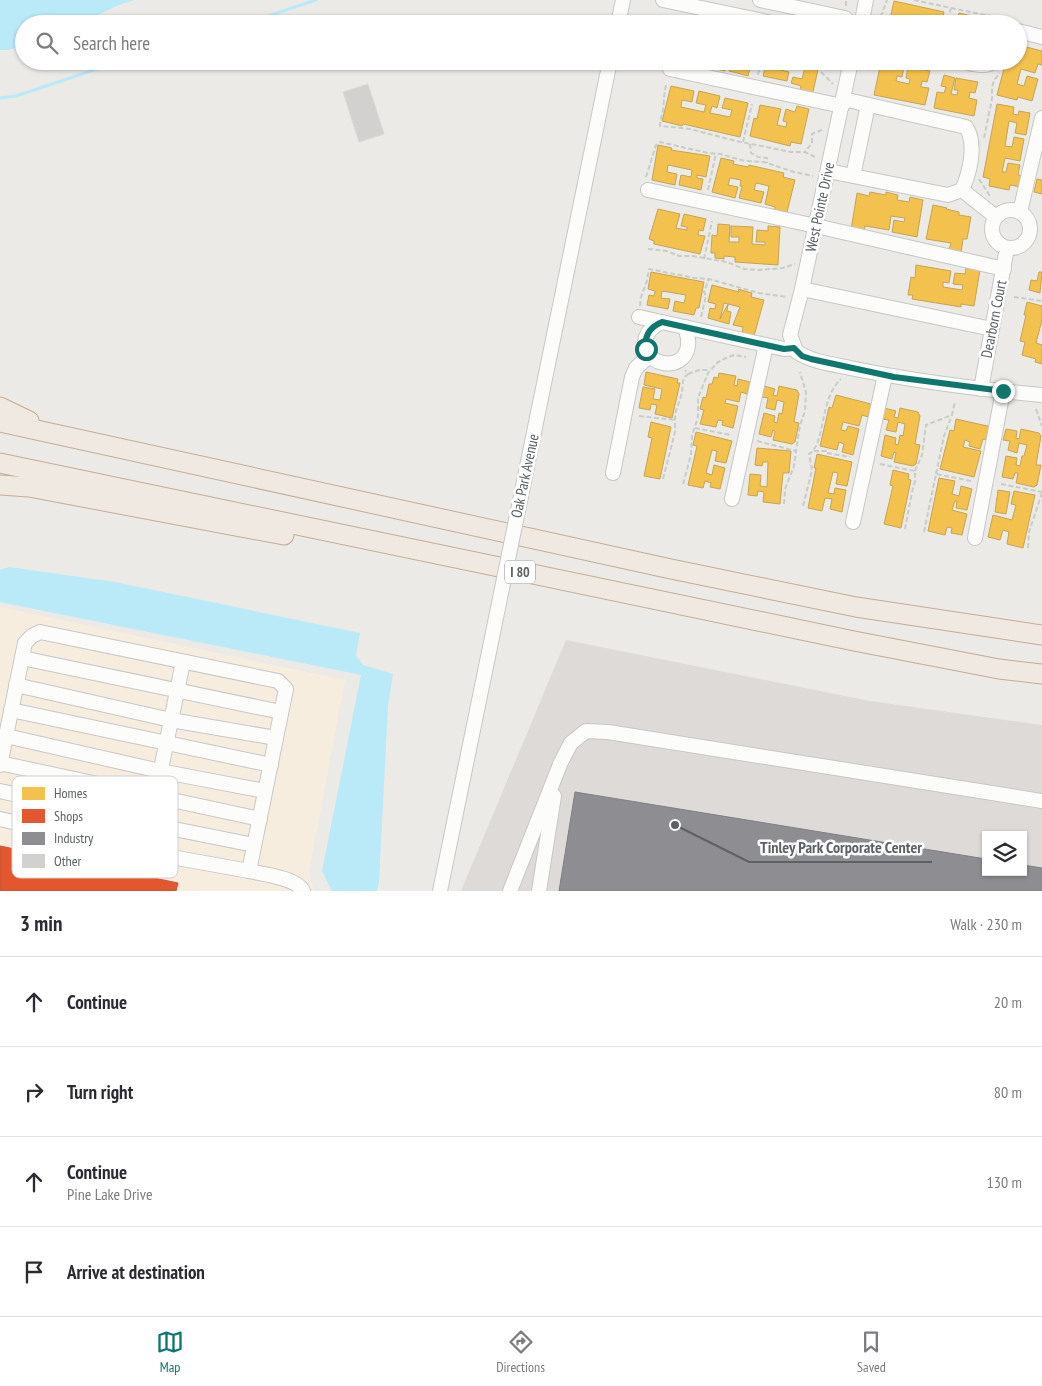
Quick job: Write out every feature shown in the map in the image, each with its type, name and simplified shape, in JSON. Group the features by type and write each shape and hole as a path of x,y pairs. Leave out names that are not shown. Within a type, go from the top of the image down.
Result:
{"highway":[{"path":"0,407 57,434"},
{"name":"I 80","path":"0,422 671,569 856,607 1042,635"},
{"name":"I 80","path":"0,463 854,641 999,669 1042,674"},
{"path":"0,485 29,486 362,551 483,564"}],"street":[{"path":"620,15 623,0"},
{"path":"663,0 734,15"},
{"path":"760,0 831,15"},
{"path":"863,15 866,0"},
{"path":"1027,33 1042,37"},
{"name":"Oak Park Avenue","path":"440,891 608,70"},
{"path":"675,70 842,102 868,105 966,127 971,135 972,143 966,180 962,190 948,195 828,170"},
{"name":"West Pointe Drive","path":"795,349 790,335 802,289 849,70"},
{"path":"853,176 868,105"},
{"path":"1020,212 1042,118"},
{"path":"647,183 816,226 1004,269"},
{"path":"962,190 996,217"},
{"path":"1006,210 1020,212 1036,227 1028,239 1020,247 1007,248 997,243 992,233 993,221 1006,210"},
{"name":"Dearborn Court","path":"981,389 1007,248"},
{"path":"802,289 992,329"},
{"path":"640,311 662,322 784,349 795,349 811,359 885,375 981,389 1042,395"},
{"path":"662,322 656,324 647,335 645,342 649,356 661,364 668,365 681,360 688,348 689,340 686,327"},
{"path":"732,499 766,345"},
{"path":"614,473 632,377 636,368 649,356"},
{"path":"853,522 885,375"},
{"path":"975,538 1003,391"},
{"path":"56,776 0,764 25,643 32,636 40,632 278,682 286,689 249,871"},
{"path":"22,658 281,712"},
{"path":"159,776 183,662"},
{"path":"16,686 171,720 276,738"},
{"path":"11,710 270,765"},
{"path":"510,891 557,773 571,743 586,731 608,732 1042,801"},
{"path":"6,736 160,771 265,791"},
{"path":"539,891 557,773"},
{"path":"178,802 260,819"},
{"path":"178,830 254,845"},
{"path":"178,858 249,871 294,882 303,891"}],"path":[{"path":"881,15 887,0"},
{"path":"914,0 986,15"},
{"path":"949,15 951,8"},
{"path":"758,75 759,70"},
{"path":"983,143 996,70"},
{"path":"821,72 833,84"},
{"path":"666,85 660,126 690,128 750,144 790,152 805,152 815,157"},
{"path":"743,142 752,104"},
{"path":"805,152 812,143 812,134 824,129"},
{"path":"647,183 656,145 660,142 745,161 767,163 812,176"},
{"path":"750,144 751,152 758,157 767,158 767,163"},
{"path":"707,191 716,153"},
{"path":"979,177 980,182 991,197"},
{"path":"704,259 712,221"},
{"path":"648,249 667,251 679,256 727,262 739,268 759,270 783,268 795,264"},
{"path":"640,311 640,297 647,281 648,269 709,279 759,293 787,297"},
{"path":"701,317 706,296 704,292 709,279"},
{"path":"1014,297 1042,301"},
{"path":"683,484 691,455 692,436 698,417 698,398 710,370 718,362 734,355 746,356"},
{"path":"684,368 688,374"},
{"path":"663,479 675,432 675,414 685,377 699,370 710,370"},
{"path":"784,504 785,489 794,466 800,425 805,411 806,392 800,372"},
{"path":"803,506 812,470 809,454 814,451 818,444 825,407 831,392 841,379"},
{"path":"924,532 944,436 955,401"},
{"path":"1036,409 1042,426"},
{"path":"905,529 912,492 915,486 915,470 922,455 926,425 952,415"},
{"path":"639,416 675,420"},
{"path":"695,428 731,435"},
{"path":"757,441 796,451"},
{"path":"814,451 827,451 827,453 850,457"},
{"path":"880,464 915,470"},
{"path":"936,474 971,481"},
{"path":"1001,484 1042,493 1029,532 1028,548"}],"shaded area":[{"path":"0,607 345,680 309,872 314,891 0,891"},
{"path":"566,640 870,701 1042,725 1042,891 461,891"}],"water":[{"path":"0,0 135,0 121,4 98,15 15,15 15,48 0,50"},
{"path":"9,567 115,582 360,633 356,655 363,665 393,674 388,706 377,891 332,891 322,871 361,675 0,602 0,570"}],"building: Homes":[{"path":"894,1 944,12 943,15 891,15"},
{"path":"1027,47 1042,51 1042,65 1038,64 1035,73 1024,70 1027,70"},
{"path":"729,70 750,70 748,76"},
{"path":"765,70 789,72 787,81 763,76"},
{"path":"804,70 818,70 812,96 799,93 801,86 791,83 793,77 802,79"},
{"path":"879,70 903,70 902,77 897,76 896,81 909,84 910,79 906,78 907,70 930,71 927,82 922,81 921,87 929,88 925,105 874,95"},
{"path":"1004,70 1021,70 1017,84 1024,86 1027,76 1038,79 1032,101 1018,97 1017,100 997,95"},
{"path":"944,75 955,78 951,94 957,95 958,90 954,90 956,78 978,82 975,93 970,92 969,98 977,100 974,116 934,108 937,92 944,93 946,87 941,86"},
{"path":"671,86 694,91 692,102 682,100 681,107 704,112 706,105 696,103 699,91 720,96 717,108 712,106 710,113 730,117 732,110 722,108 725,98 748,103 740,137 662,121"},
{"path":"997,104 1014,107 1013,114 1018,115 1019,111 1030,113 1026,135 1015,133 1017,123 1009,121 1005,146 1012,147 1014,137 1024,139 1020,161 1005,158 1002,172 1006,172 1008,163 1020,165 1018,175 1023,176 1021,187 1010,185 1009,190 989,186 990,179 983,177"},
{"path":"760,105 781,109 777,125 786,127 787,122 783,121 786,109 795,112 797,106 809,109 801,144 791,142 790,146 750,136 754,118 757,119"},
{"path":"658,145 672,148 671,150 710,156 706,177 697,175 697,178 703,179 701,190 679,185 681,175 691,177 692,170 668,165 667,172 677,174 675,185 652,180"},
{"path":"721,158 734,161 733,164 748,167 749,165 784,173 783,177 795,180 786,216 774,213 775,207 765,204 769,186 756,183 754,190 764,192 761,203 739,198 742,186 740,186 741,180 730,178 728,185 738,187 735,198 712,192"},
{"path":"1037,179 1042,180 1042,194 1034,192"},
{"path":"870,192 886,195 886,192 898,195 897,200 909,202 910,197 923,200 917,237 892,232 894,220 904,222 905,218 891,216 889,230 865,226 864,232 851,230 857,193 869,196"},
{"path":"933,205 959,212 959,215 971,217 967,239 963,239 961,253 949,250 951,243 926,239"},
{"path":"658,209 680,214 676,228 687,230 687,227 681,226 684,214 706,219 703,231 699,230 698,235 705,236 700,254 654,244 654,241 649,239"},
{"path":"718,224 730,225 729,242 739,242 739,237 731,237 731,226 753,227 752,244 765,245 765,242 756,242 757,230 768,231 768,226 780,227 778,265 735,262 735,257 724,256 724,259 715,258 715,253 711,253 712,235 717,236"},
{"path":"916,265 951,271 949,283 943,282 943,287 962,290 963,285 953,284 955,273 965,274 966,268 980,270 974,306 961,304 961,307 912,299 913,295 908,295 911,277 915,278"},
{"path":"651,272 704,282 699,308 696,308 694,315 673,311 675,301 684,303 686,295 662,291 661,298 670,299 668,309 647,305 649,295 654,296 655,291 648,289"},
{"path":"1039,272 1042,272 1040,293 1029,290 1031,280 1037,281"},
{"path":"712,285 739,292 738,289 752,293 751,297 764,300 754,336 742,333 743,327 733,325 740,307 728,304 727,311 731,312 729,324 708,318 710,308 715,309 716,304 708,302","holes":["724,303 728,304 720,319"]},
{"path":"1027,302 1042,306 1042,320 1036,343 1042,345 1042,364 1035,362 1036,359 1022,355 1025,342 1020,341"},
{"path":"646,372 678,379 677,383 680,383 672,418 655,414 657,405 651,404 650,410 639,408 643,387 655,389 653,399 660,400 662,389 644,385"},
{"path":"719,373 736,376 734,385 737,386 738,379 750,382 747,394 741,392 739,402 726,399 725,403 738,406 733,428 722,425 723,421 718,420 716,427 700,424 704,410 700,409 703,397 706,398 709,384 712,384 714,377 718,378"},
{"path":"764,386 775,389 773,395 777,396 779,386 797,390 799,394 794,422 799,423 795,442 792,444 773,440 775,431 773,430 771,437 759,434 764,413 775,416 774,422 777,423 779,413 782,414 784,402 777,400 775,410 766,408 768,398 761,397"},
{"path":"836,395 871,404 868,417 862,415 859,426 843,422 841,430 846,431 848,426 859,429 853,455 842,452 844,444 839,442 837,450 820,446 829,407 832,408"},
{"path":"884,408 896,411 894,417 898,418 900,408 918,412 920,416 915,444 920,445 916,464 913,466 894,462 896,453 894,452 892,459 881,456 885,435 896,438 895,444 898,445 900,435 903,436 905,424 898,422 896,432 886,430 889,420 882,419"},
{"path":"956,419 992,427 989,440 983,439 980,449 969,446 970,442 965,440 963,447 981,451 974,477 940,469 950,430 954,431"},
{"path":"651,422 671,427 660,479 644,476 652,438 648,437"},
{"path":"1006,429 1017,431 1016,438 1019,439 1021,429 1039,433 1041,436 1036,465 1041,465 1037,485 1034,487 1016,483 1018,473 1015,473 1013,479 1002,477 1006,456 1017,458 1016,465 1020,466 1027,445 1019,443 1017,453 1008,450 1010,441 1003,440"},
{"path":"696,432 732,441 726,463 715,461 717,451 712,450 706,473 712,475 714,465 725,468 720,489 710,487 711,483 705,481 703,488 688,485 697,446 693,445"},
{"path":"757,448 791,451 789,473 783,473 780,504 763,502 764,492 758,491 757,496 748,495 750,474 761,475 760,486 767,487 768,462 763,462 762,466 755,465"},
{"path":"817,454 852,462 847,486 836,484 838,473 833,472 828,493 834,494 835,488 846,490 842,512 830,509 832,499 825,498 822,511 808,508"},
{"path":"893,470 909,474 908,479 911,480 901,528 884,524 893,486 890,485"},
{"path":"939,478 955,481 952,494 959,496 961,486 972,489 967,510 956,508 957,501 955,501 952,510 967,514 962,535 951,533 952,528 947,527 945,535 928,531"},
{"path":"998,490 1010,492 1006,514 995,512"},
{"path":"1014,491 1035,495 1023,548 1007,544 1009,532 1003,530 1000,540 988,537 993,515 1012,520 1016,505 1011,504"}],"building: Shops":[{"path":"0,846 12,848 12,878 154,878 178,883 176,891 0,891"}],"building: Industry":[{"path":"575,792 982,858 982,876 1027,876 1027,866 1042,868 1042,891 559,891"}],"building: Other":[{"path":"368,84 384,134 359,142 343,92"}],"waterway":[{"path":"271,15 316,0"},
{"path":"0,98 16,96 94,70"}],"place":[{"name":"Tinley Park Corporate Center","path":"675,825"}],"route":[{"path":"646,349 645,342 650,329 662,322 784,349 794,348 802,356 811,359 894,377 1003,391"}]}
